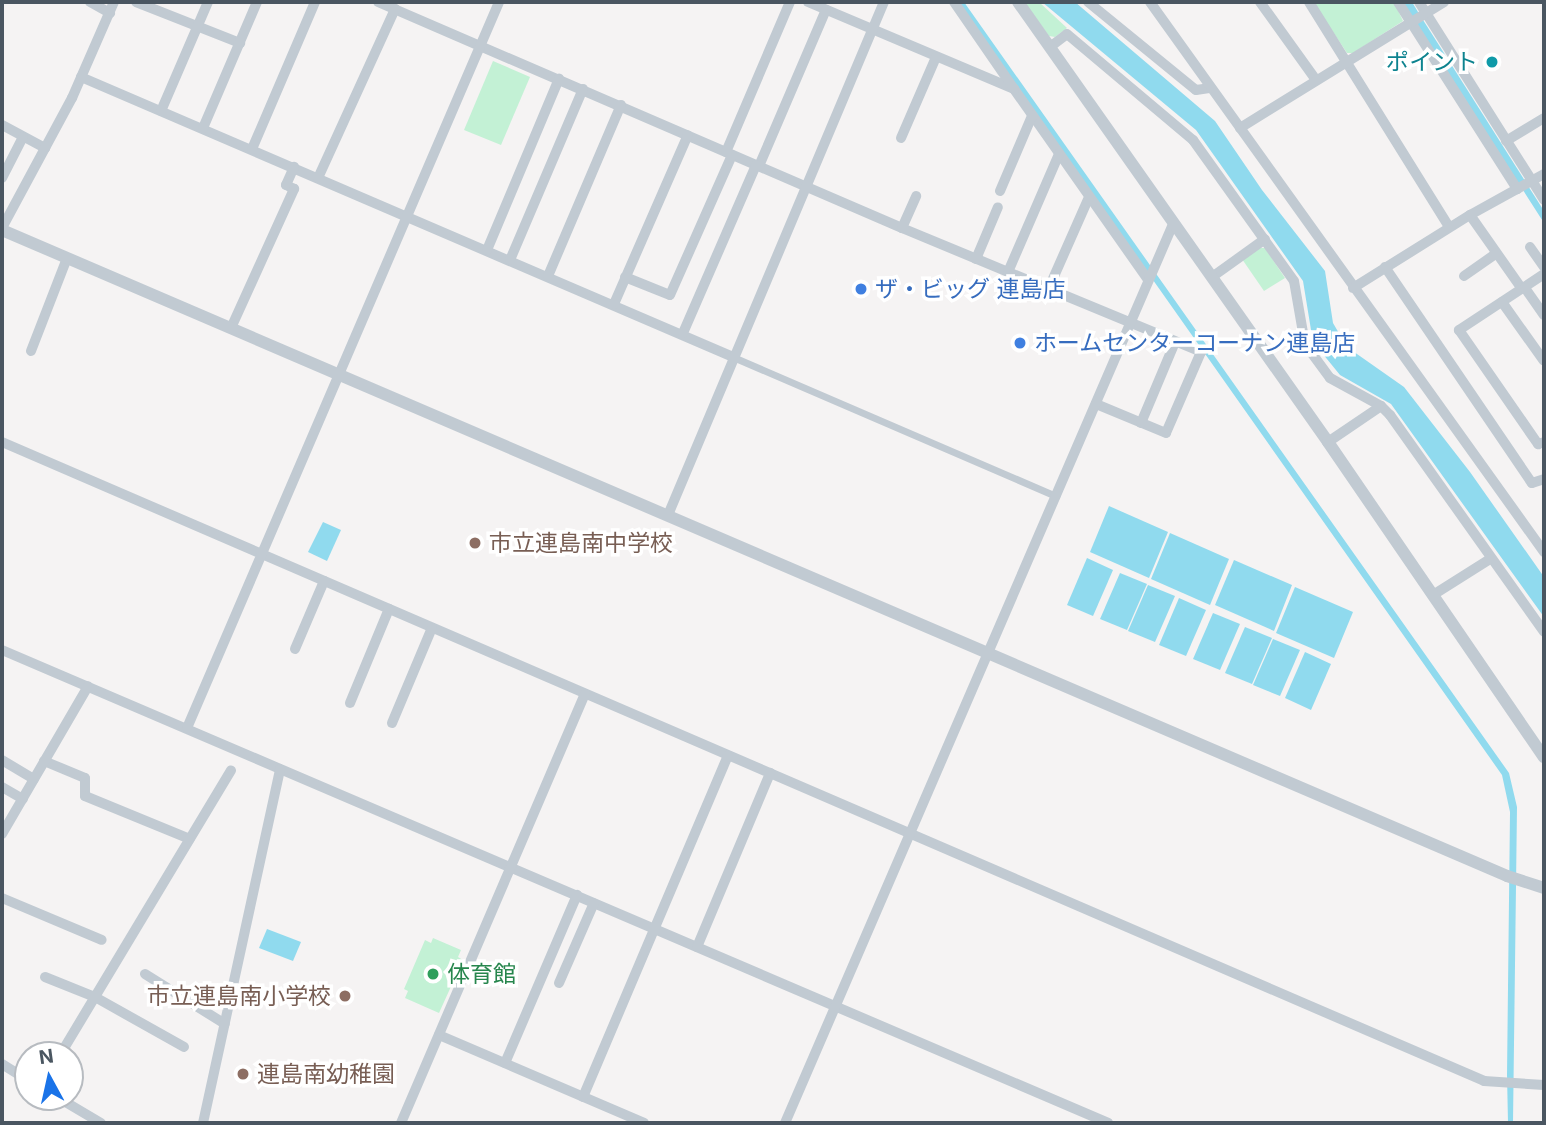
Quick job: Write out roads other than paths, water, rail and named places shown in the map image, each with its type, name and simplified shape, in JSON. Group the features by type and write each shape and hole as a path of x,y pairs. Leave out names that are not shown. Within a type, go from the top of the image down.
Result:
{"street":[{"path":"90,2 110,13"},
{"path":"114,2 81,77 2,229 1512,877 1544,888"},
{"path":"136,2 155,5 240,43"},
{"path":"161,111 208,2"},
{"path":"203,128 257,2"},
{"path":"252,149 315,2"},
{"path":"380,2 902,228 1201,352 1166,433 1096,404"},
{"path":"187,728 499,2"},
{"path":"625,277 670,295 790,2"},
{"path":"808,2 1014,89"},
{"path":"668,515 804,185 884,2"},
{"path":"954,2 1089,197 1150,275"},
{"path":"1018,2 1328,442 1544,757"},
{"path":"1088,2 1196,90 1211,88"},
{"path":"1150,2 1543,549"},
{"path":"1260,2 1316,80"},
{"path":"1309,2 1449,227"},
{"path":"1398,2 1518,189"},
{"path":"1419,2 1530,182 1544,200"},
{"path":"1240,128 1444,2"},
{"path":"318,178 395,9"},
{"path":"683,333 827,10"},
{"path":"1050,47 1067,34 1184,130 1294,281 1305,344 1330,378 1381,406 1391,415 1544,632"},
{"path":"901,138 936,57"},
{"path":"81,77 683,333 1056,496"},
{"path":"487,250 559,79"},
{"path":"510,260 583,89"},
{"path":"548,276 621,105"},
{"path":"1000,191 1032,116"},
{"path":"1506,141 1544,118"},
{"path":"2,125 45,148"},
{"path":"614,304 688,135"},
{"path":"2,178 23,137"},
{"path":"1008,272 1059,154"},
{"path":"231,328 294,189 286,185 294,167"},
{"path":"1353,288 1469,215 1544,174"},
{"path":"902,228 916,196"},
{"path":"1048,290 1089,197"},
{"path":"976,259 998,207"},
{"path":"1469,215 1544,315"},
{"path":"785,1123 1174,222"},
{"path":"1212,277 1265,239"},
{"path":"1530,247 1544,267"},
{"path":"1464,276 1496,254"},
{"path":"31,351 67,258"},
{"path":"1385,267 1532,483 1544,479"},
{"path":"1544,274 1459,330 1538,444 1544,442"},
{"path":"1502,302 1544,361"},
{"path":"1141,423 1175,342"},
{"path":"1328,442 1381,406"},
{"path":"2,442 1484,1081 1544,1085"},
{"path":"1433,595 1490,559"},
{"path":"295,649 324,581"},
{"path":"350,703 389,609"},
{"path":"391,723 432,628"},
{"path":"2,650 1108,1123"},
{"path":"2,834 88,685"},
{"path":"401,1123 585,694"},
{"path":"583,1097 728,755"},
{"path":"2,760 34,779"},
{"path":"44,761 85,778 85,796 190,839"},
{"path":"203,1123 280,769"},
{"path":"69,1041 231,770"},
{"path":"697,947 770,773"},
{"path":"2,787 23,799"},
{"path":"505,1063 577,895"},
{"path":"2,898 103,940"},
{"path":"559,983 594,903"},
{"path":"145,974 225,1024"},
{"path":"45,977 95,998 184,1047"},
{"path":"439,1035 644,1123"},
{"path":"81,1111 101,1123"}],"water":[{"path":"957,2 964,2 1509,773 1517,807 1513,1123 1508,1123 1507,1075 1510,812 1502,775"},
{"path":"1042,2 1075,2 1215,121 1262,190 1325,271 1333,323 1347,347 1404,387 1470,472 1544,577 1544,617 1391,404 1340,375 1318,348 1312,336 1303,281 1196,130"},
{"path":"1403,2 1412,2 1544,211 1544,223"},
{"path":"1109,506 1168,532 1149,578 1090,552"},
{"path":"323,522 341,530 327,561 308,552"},
{"path":"1170,533 1229,559 1210,605 1151,579"},
{"path":"1087,558 1113,570 1093,616 1067,605"},
{"path":"1234,560 1292,585 1274,631 1215,605"},
{"path":"1120,573 1147,584 1127,630 1100,619"},
{"path":"1148,585 1175,596 1155,642 1128,631"},
{"path":"1295,587 1353,612 1334,658 1276,633"},
{"path":"1179,598 1206,610 1186,656 1159,645"},
{"path":"1213,613 1240,624 1220,670 1193,659"},
{"path":"1245,627 1272,638 1252,684 1225,673"},
{"path":"1273,639 1300,650 1280,696 1253,685"},
{"path":"1305,652 1331,664 1311,710 1285,698"},
{"path":"267,929 301,942 293,961 259,948"}],"place":[{"name":"ポイント","path":"1492,62"},
{"name":"ザ・ビッグ 連島店","path":"861,289"},
{"name":"ホームセンターコーナン連島店","path":"1020,343"},
{"name":"市立連島南中学校","path":"475,543"},
{"name":"体育館","path":"433,974"},
{"name":"市立連島南小学校","path":"345,996"},
{"name":"連島南幼稚園","path":"243,1074"}]}
